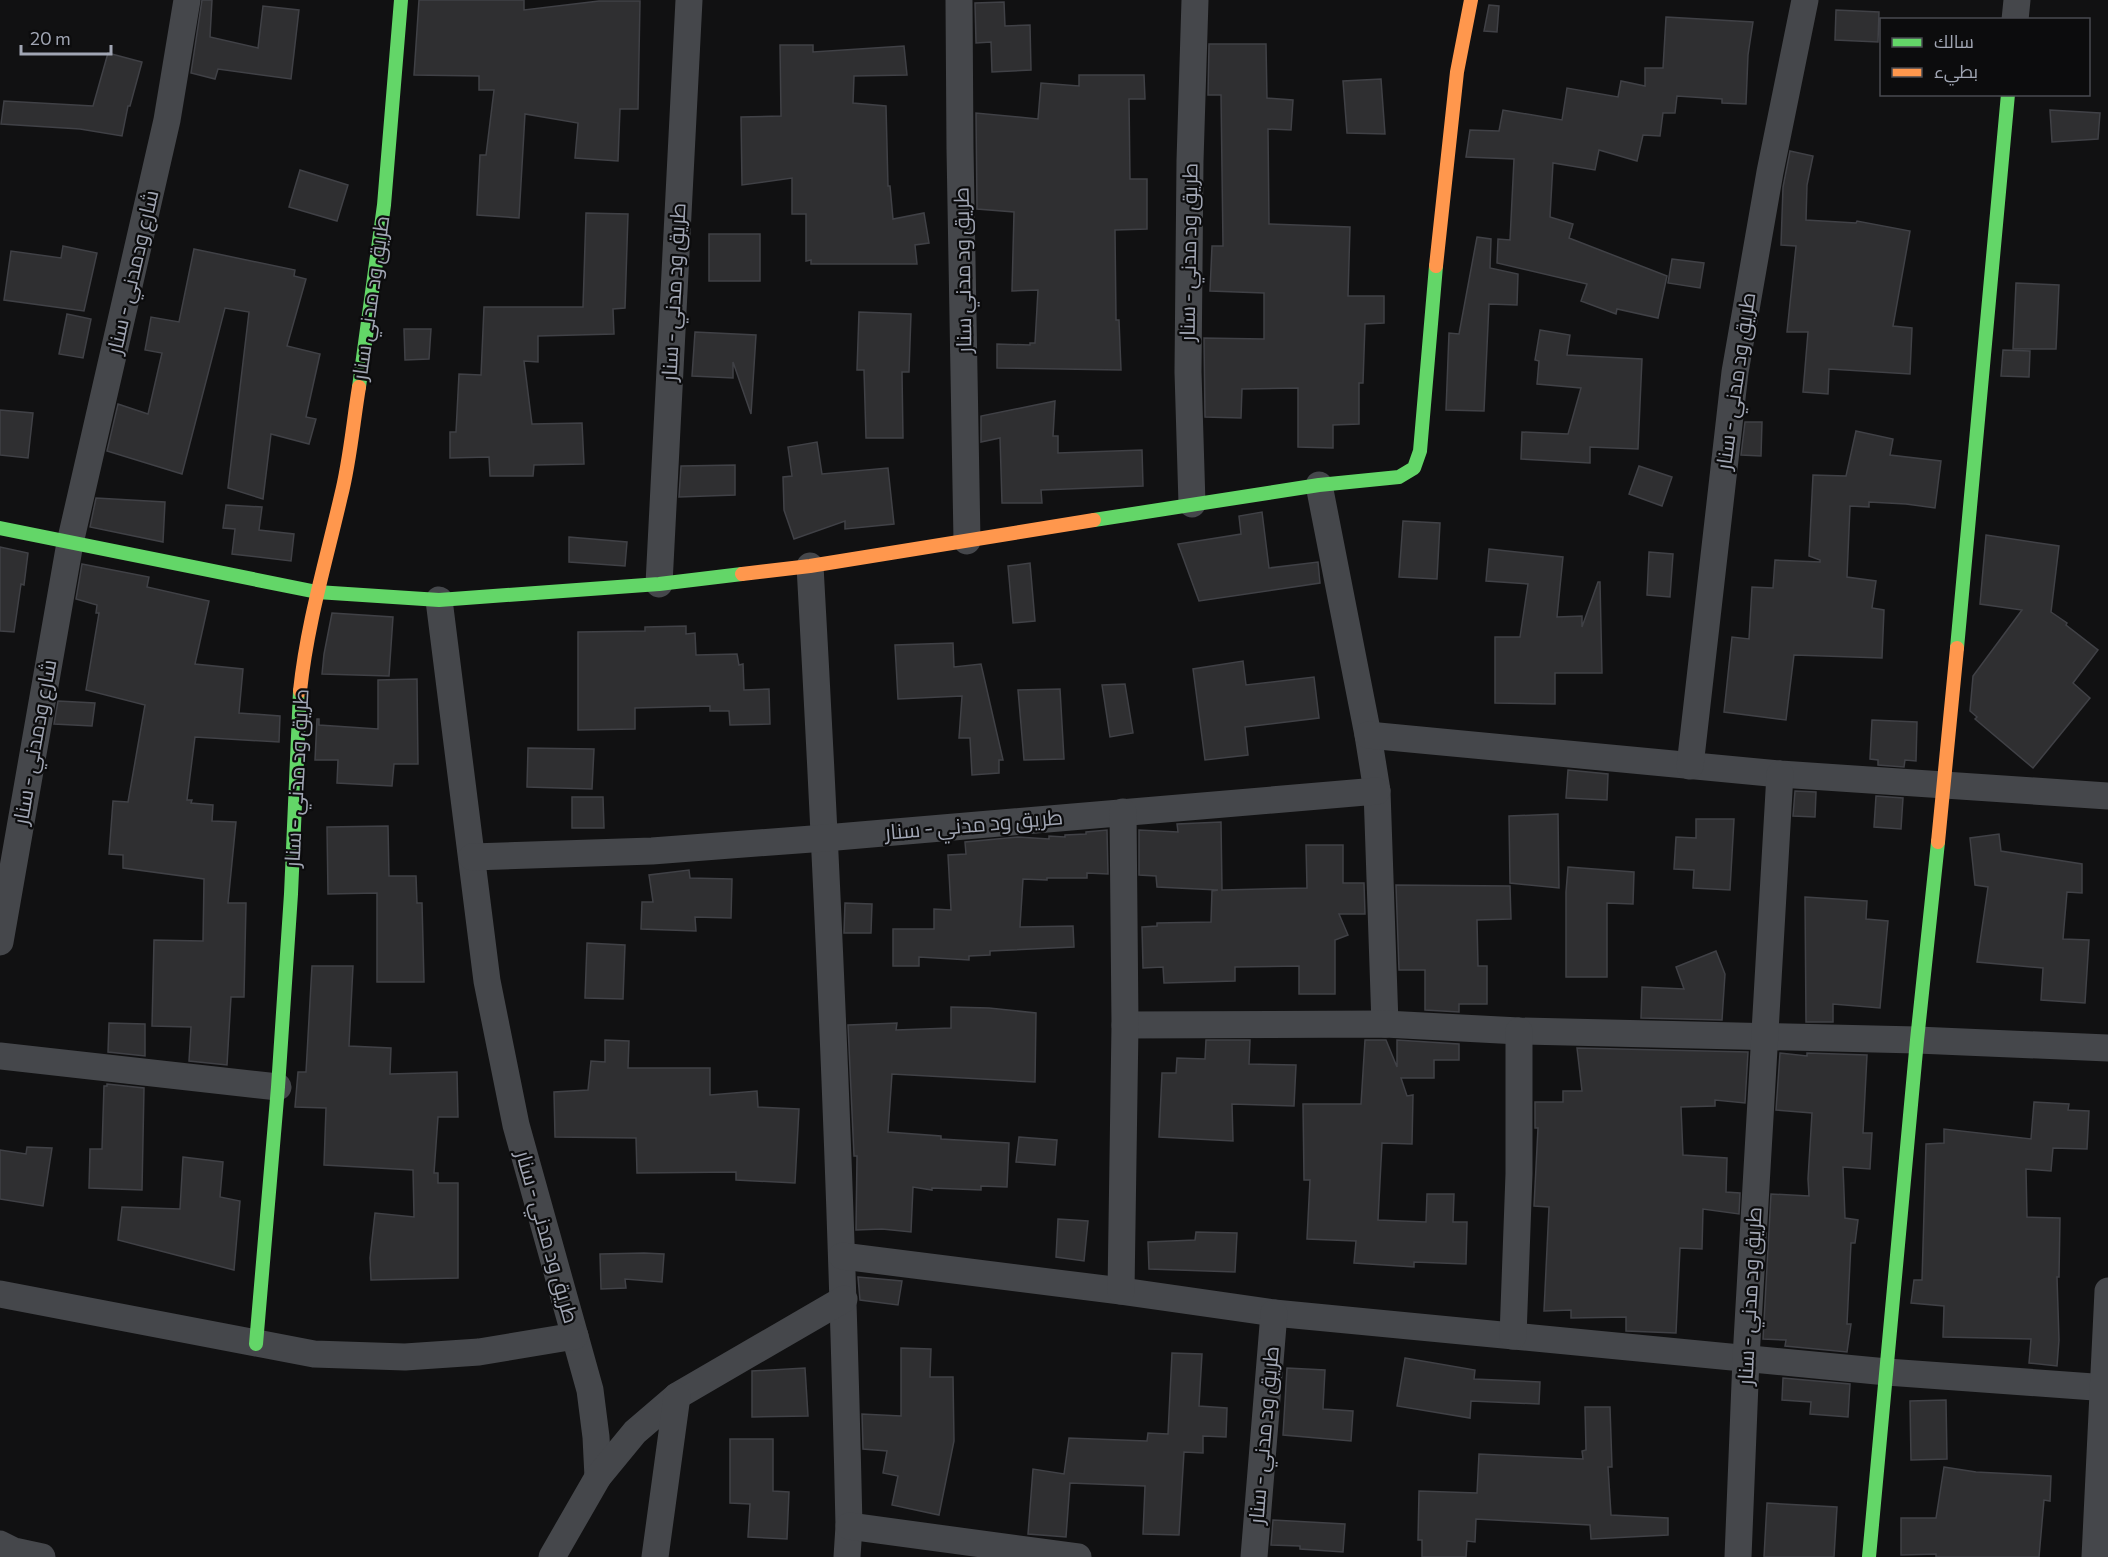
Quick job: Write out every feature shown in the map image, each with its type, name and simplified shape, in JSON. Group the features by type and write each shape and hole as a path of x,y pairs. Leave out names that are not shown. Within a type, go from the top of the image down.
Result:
{"street":[{"name":"شارع ودمدني - سنار","path":"0,942 70,543 167,120 187,0"},
{"name":"طريق ود مدني سنار","path":"316,592 342,494 362,365 384,205 401,0"},
{"name":"طريق ود مدني - سنار","path":"659,584 689,0"},
{"name":"طريق ود مدني سنار","path":"959,0 968,541"},
{"name":"طريق ود مدني - سنار","path":"1192,504 1188,360 1190,161 1195,0"},
{"path":"0,528 316,592 439,600 659,584 810,566 1192,504 1319,485 1399,477 1414,468 1420,451 1440,226 1457,72 1471,0"},
{"name":"طريق ود مدني - سنار","path":"1690,766 1735,372 1770,172 1805,0"},
{"path":"2015,18 2017,0"},
{"path":"1869,1557 2008,96"},
{"path":"1319,485 1377,791 1385,1024"},
{"path":"810,566 825,838 844,1299 849,1526 847,1557"},
{"name":"طريق ود مدني - سنار","path":"256,1344 278,1087 291,894 298,704 316,592"},
{"name":"طريق ود مدني - سنار","path":"0,1294 314,1354 405,1357 479,1352 575,1336 516,1125 487,981 439,600"},
{"path":"1368,735 1780,774 2108,796"},
{"name":"طريق ود مدني - سنار","path":"1738,1557 1746,1358 1780,774"},
{"name":"طريق ود مدني - سنار","path":"472,857 652,851 1377,791"},
{"path":"1121,1291 1125,1025 1123,812"},
{"path":"1125,1025 1385,1024 1519,1031 1917,1040 2108,1048"},
{"path":"1513,1336 1519,1174 1519,1031"},
{"path":"0,1056 278,1087"},
{"path":"842,1256 1274,1313 1887,1372 2105,1388"},
{"path":"2095,1557 2108,1292"},
{"path":"552,1557 598,1477 635,1432 677,1396 844,1299"},
{"name":"طريق ود مدني - سنار","path":"1254,1557 1274,1313"},
{"path":"575,1336 590,1390 598,1477"},
{"path":"655,1557 677,1396"},
{"path":"849,1526 1078,1557"},
{"path":"0,1544 14,1551 42,1557"}],"building":[{"path":"202,0 212,0 210,37 258,48 263,6 299,10 291,79 218,69 215,79 191,73"},
{"path":"419,0 524,0 524,10 599,1 640,1 638,109 620,109 618,161 575,158 578,123 525,114 519,218 477,215 480,155 486,155 494,90 479,90 479,76 414,75"},
{"path":"1004,2 1005,26 1030,25 1031,70 992,72 991,42 976,43 975,3"},
{"path":"1489,5 1499,6 1497,32 1484,31"},
{"path":"1836,10 1879,12 1878,42 1835,40"},
{"path":"1666,17 1753,22 1748,55 1746,104 1722,103 1722,99 1677,96 1675,113 1663,113 1660,136 1643,135 1637,161 1599,150 1595,170 1553,163 1550,217 1573,224 1569,238 1667,276 1658,318 1617,309 1616,314 1581,301 1587,284 1497,263 1498,239 1510,240 1514,159 1466,157 1470,130 1499,131 1503,110 1562,120 1567,88 1618,97 1621,81 1645,86 1645,68 1663,68"},
{"path":"1209,44 1266,44 1267,98 1293,100 1291,130 1268,129 1269,224 1350,227 1348,296 1384,296 1384,323 1365,324 1363,383 1359,383 1359,424 1333,425 1333,448 1298,447 1298,388 1242,389 1241,418 1205,417 1204,338 1264,339 1264,293 1210,291 1212,246 1223,246 1221,95 1208,95"},
{"path":"780,45 813,45 813,52 904,46 907,75 854,76 853,103 886,106 888,186 890,186 893,219 924,213 929,243 915,245 917,264 811,264 811,260 806,261 806,214 792,214 792,178 742,185 741,117 781,116"},
{"path":"108,53 142,62 130,106 128,106 122,136 80,129 1,124 4,101 93,106"},
{"path":"1079,75 1144,75 1145,99 1129,99 1130,179 1147,179 1147,229 1115,230 1116,320 1119,320 1121,370 997,368 997,344 1030,345 1030,343 1035,343 1038,290 1012,291 1014,212 977,209 976,113 1038,119 1041,83 1079,86"},
{"path":"1381,79 1385,134 1347,133 1343,81"},
{"path":"2050,110 2100,113 2098,139 2052,142"},
{"path":"1790,151 1813,156 1807,185 1806,220 1856,223 1857,221 1910,231 1893,326 1912,328 1910,374 1829,369 1828,394 1803,392 1808,332 1787,332 1796,246 1781,245 1783,187"},
{"path":"300,170 348,185 337,221 289,207"},
{"path":"586,213 628,214 625,308 613,309 614,334 538,336 538,362 524,361 532,424 582,423 584,464 534,465 533,476 490,476 489,457 450,458 450,432 456,432 459,374 481,375 484,307 583,307"},
{"path":"709,234 760,234 760,281 709,281"},
{"path":"1477,237 1491,239 1490,268 1518,274 1517,305 1489,304 1484,411 1446,410 1449,333 1459,334"},
{"path":"63,246 97,253 84,311 4,300 11,251 61,258"},
{"path":"194,249 295,270 294,276 306,279 287,346 320,354 306,417 316,419 309,444 271,434 263,499 228,488 249,312 225,308 182,474 107,451 118,404 148,414 162,353 145,350 151,317 179,322"},
{"path":"1672,259 1704,263 1700,288 1668,283"},
{"path":"2016,283 2059,285 2056,349 2013,349"},
{"path":"859,312 911,314 909,372 902,372 903,438 866,438 864,370 857,370"},
{"path":"67,314 91,319 83,358 59,354"},
{"path":"404,329 431,329 429,359 405,360"},
{"path":"1540,330 1570,335 1567,355 1642,359 1638,449 1590,447 1590,463 1521,459 1522,432 1568,434 1581,388 1537,384 1539,361 1535,360"},
{"path":"695,332 756,335 751,414 733,362 733,378 692,376"},
{"path":"2003,350 2030,351 2029,377 2001,376"},
{"path":"1055,401 1053,436 1058,436 1058,453 1142,450 1143,486 1041,490 1042,503 1002,503 1000,438 981,442 981,416"},
{"path":"0,410 33,413 28,458 0,455"},
{"path":"1745,422 1762,422 1761,456 1741,455"},
{"path":"1856,431 1893,439 1890,455 1941,461 1935,508 1869,502 1869,507 1850,506 1847,577 1876,581 1872,608 1884,610 1882,658 1794,655 1786,720 1724,712 1732,637 1749,639 1752,587 1773,588 1775,560 1820,562 1809,556 1813,475 1846,476"},
{"path":"817,442 822,474 888,468 894,524 845,529 845,521 794,539 784,510 783,477 792,476 788,447"},
{"path":"735,465 735,495 679,497 681,466"},
{"path":"1639,466 1672,477 1662,506 1629,494"},
{"path":"96,498 165,502 163,542 90,527"},
{"path":"226,505 262,507 259,530 294,534 291,561 232,554 235,529 223,528"},
{"path":"1262,512 1269,568 1318,562 1320,583 1199,601 1178,544 1241,534 1239,516"},
{"path":"1403,521 1440,523 1437,579 1399,577"},
{"path":"1986,535 2059,546 2051,612 2098,650 2073,683 2090,698 2033,768 1975,719 1977,717 1970,711 1973,676 2022,610 1980,604"},
{"path":"569,537 627,542 625,566 569,562"},
{"path":"0,547 28,553 14,632 0,631"},
{"path":"1489,549 1563,557 1557,617 1582,616 1582,627 1598,582 1600,582 1602,673 1555,673 1555,704 1495,703 1495,637 1520,637 1528,584 1486,581"},
{"path":"1649,552 1673,554 1670,597 1647,595"},
{"path":"1030,563 1035,621 1013,623 1008,566"},
{"path":"82,564 149,577 147,587 209,601 195,664 243,669 239,713 280,716 279,742 195,737 187,800 192,800 191,803 213,805 212,821 236,822 228,903 246,903 244,997 231,997 227,1065 189,1061 191,1027 152,1026 154,940 203,941 204,879 123,868 123,855 109,854 113,801 128,802 145,705 86,690 99,613 96,613 97,605 76,599"},
{"path":"332,613 393,617 389,676 322,674"},
{"path":"686,626 686,634 695,633 696,655 737,654 739,665 743,664 744,690 769,689 770,724 730,725 729,711 710,711 710,706 635,708 635,729 578,730 578,632 645,631 645,627"},
{"path":"953,643 954,667 981,664 1003,760 999,760 999,773 972,775 970,738 959,738 962,696 898,699 895,645"},
{"path":"1243,661 1246,685 1314,677 1319,718 1245,727 1248,755 1205,760 1193,669"},
{"path":"417,679 418,764 394,764 392,786 337,783 338,760 315,760 317,719 319,719 319,725 378,729 378,680"},
{"path":"1125,684 1133,733 1110,737 1102,685"},
{"path":"1060,689 1064,759 1024,760 1018,690"},
{"path":"58,701 95,703 92,726 54,724"},
{"path":"1872,720 1917,722 1916,761 1905,760 1904,767 1878,765 1878,760 1870,759"},
{"path":"528,748 594,749 592,789 527,787"},
{"path":"1568,770 1608,774 1607,800 1566,798"},
{"path":"1795,791 1816,792 1815,817 1793,816"},
{"path":"1876,796 1903,798 1901,829 1874,827"},
{"path":"572,797 603,797 604,828 572,828"},
{"path":"1558,814 1559,888 1510,883 1509,816"},
{"path":"1696,819 1734,819 1730,890 1693,888 1694,870 1674,869 1676,837 1696,838"},
{"path":"1221,822 1222,890 1307,888 1306,845 1343,845 1343,883 1364,883 1365,914 1339,914 1348,935 1335,940 1335,994 1299,994 1299,966 1235,967 1235,981 1164,983 1163,967 1143,968 1142,927 1157,926 1157,923 1211,922 1212,891 1218,890 1157,887 1156,876 1139,875 1139,830 1178,832 1177,824"},
{"path":"388,826 389,876 416,876 417,903 422,903 424,982 377,982 377,893 328,894 327,827"},
{"path":"1107,830 1108,874 1087,873 1087,878 1023,879 1020,927 1073,926 1074,947 990,951 990,955 969,956 969,960 919,957 919,966 893,966 893,929 934,929 934,909 951,910 948,855 966,854 965,842 1018,837 1049,839 1049,836 1065,837 1065,835"},
{"path":"1999,834 2001,851 2082,864 2082,893 2067,892 2063,939 2089,940 2085,1003 2041,1000 2043,968 1977,962 1988,887 1975,885 1970,838"},
{"path":"1568,867 1634,872 1633,904 1607,903 1607,977 1566,977"},
{"path":"689,870 690,878 732,879 731,918 695,917 696,931 641,929 642,902 653,902 649,875"},
{"path":"1396,885 1510,886 1511,919 1477,920 1478,966 1487,966 1487,1004 1459,1004 1459,1012 1425,1010 1425,970 1399,970"},
{"path":"1805,897 1867,901 1866,919 1888,921 1880,1008 1833,1004 1833,1022 1806,1022"},
{"path":"845,903 872,904 871,933 844,933"},
{"path":"587,943 625,945 623,999 585,998"},
{"path":"1716,951 1725,974 1722,1020 1641,1018 1642,987 1684,989 1676,967"},
{"path":"312,966 353,966 349,1046 391,1048 390,1074 457,1072 458,1117 438,1117 434,1173 438,1173 438,1183 458,1183 458,1278 371,1280 370,1258 375,1213 414,1217 413,1170 324,1165 326,1108 295,1107 298,1072 306,1072"},
{"path":"951,1007 1036,1013 1035,1082 892,1074 888,1132 941,1136 941,1139 1009,1143 1007,1187 981,1186 981,1190 932,1188 932,1190 913,1187 911,1232 882,1229 856,1230 857,1156 854,1156 848,1025 897,1023 896,1030 951,1028"},
{"path":"109,1023 145,1024 145,1056 108,1052"},
{"path":"605,1040 629,1041 628,1068 710,1068 710,1095 757,1091 758,1107 799,1109 795,1183 736,1180 736,1172 637,1173 636,1138 555,1137 554,1092 588,1090 591,1061 605,1062"},
{"path":"1206,1040 1250,1040 1249,1064 1296,1065 1294,1106 1232,1104 1233,1141 1159,1137 1162,1073 1176,1073 1177,1058 1205,1059"},
{"path":"1365,1040 1386,1040 1397,1067 1397,1040 1459,1044 1459,1060 1434,1060 1434,1078 1401,1078 1407,1096 1413,1095 1412,1144 1382,1143 1378,1220 1426,1222 1427,1194 1454,1194 1453,1222 1467,1222 1466,1264 1414,1262 1414,1267 1354,1263 1356,1241 1307,1239 1310,1180 1304,1180 1303,1104 1361,1104"},
{"path":"1577,1048 1748,1052 1745,1103 1715,1100 1715,1106 1681,1107 1683,1155 1727,1158 1726,1192 1740,1193 1739,1214 1703,1209 1702,1249 1680,1248 1676,1333 1626,1331 1626,1317 1571,1318 1571,1310 1544,1311 1549,1207 1534,1206 1538,1128 1535,1128 1535,1102 1563,1102 1563,1091 1582,1091"},
{"path":"1780,1053 1807,1056 1807,1053 1867,1055 1863,1133 1872,1133 1870,1169 1843,1167 1845,1218 1858,1220 1855,1243 1851,1243 1847,1324 1851,1324 1847,1352 1785,1346 1786,1340 1763,1339 1771,1194 1809,1196 1812,1113 1776,1110"},
{"path":"107,1084 144,1088 142,1190 89,1188 90,1149 102,1149 104,1086"},
{"path":"2034,1102 2069,1104 2068,1110 2089,1111 2087,1149 2053,1148 2051,1171 2026,1169 2027,1217 2060,1218 2059,1277 2057,1277 2059,1340 2057,1366 2029,1363 2031,1339 1943,1337 1944,1306 1911,1303 1914,1280 1922,1280 1926,1144 1944,1143 1944,1129 2031,1139"},
{"path":"1019,1137 1057,1140 1055,1165 1016,1162"},
{"path":"27,1147 52,1148 43,1206 0,1199 0,1150 26,1154"},
{"path":"183,1157 223,1162 220,1197 240,1201 234,1270 118,1240 122,1207 180,1209"},
{"path":"1058,1219 1088,1221 1084,1261 1056,1257"},
{"path":"1196,1232 1237,1233 1235,1272 1149,1269 1148,1242 1195,1240"},
{"path":"600,1254 664,1254 662,1282 625,1279 626,1288 601,1289"},
{"path":"858,1277 902,1281 898,1305 860,1300"},
{"path":"901,1348 931,1349 930,1377 953,1377 954,1441 939,1515 892,1505 898,1476 883,1473 887,1451 863,1449 862,1414 901,1416"},
{"path":"1172,1353 1202,1354 1199,1406 1227,1408 1226,1437 1203,1436 1203,1453 1184,1452 1179,1535 1143,1534 1145,1486 1070,1483 1066,1537 1028,1534 1033,1469 1064,1474 1069,1438 1147,1441 1148,1433 1168,1434"},
{"path":"1405,1358 1475,1370 1474,1379 1540,1382 1539,1404 1471,1401 1470,1418 1397,1406"},
{"path":"805,1368 808,1416 752,1417 752,1371"},
{"path":"1287,1368 1325,1370 1323,1409 1353,1411 1351,1441 1283,1435"},
{"path":"1783,1378 1850,1384 1848,1417 1810,1414 1811,1402 1782,1400"},
{"path":"1946,1400 1947,1459 1911,1460 1910,1401"},
{"path":"1585,1407 1610,1407 1612,1467 1608,1467 1611,1515 1668,1518 1668,1535 1591,1539 1590,1525 1476,1519 1475,1542 1467,1541 1466,1557 1422,1557 1422,1540 1418,1540 1419,1491 1477,1493 1479,1454 1583,1459 1582,1451 1586,1450"},
{"path":"730,1439 773,1439 773,1491 789,1492 787,1539 748,1537 750,1504 730,1503"},
{"path":"1944,1467 1976,1472 2051,1476 2050,1501 2044,1500 2039,1557 1901,1555 1901,1518 1936,1518"},
{"path":"1767,1503 1837,1507 1834,1557 1764,1557"},
{"path":"1273,1520 1345,1524 1343,1552 1300,1549 1300,1546 1271,1545"}],"traffic: fast":[{"path":"359,387 384,205 401,0"},
{"path":"1957,648 2008,96"},
{"path":"1094,520 1319,485 1399,477 1414,468 1420,451 1436,266"},
{"path":"0,528 317,592 439,600 659,584 742,574"},
{"path":"256,1344 278,1087 291,894 300,691"},
{"path":"1869,1557 1917,1040 1938,842"}],"traffic: slow":[{"path":"1436,266 1457,72 1471,0"},
{"path":"300,691 312,617 347,469 359,387"},
{"path":"742,574 810,566 1094,520"},
{"path":"1938,842 1957,648"}]}
